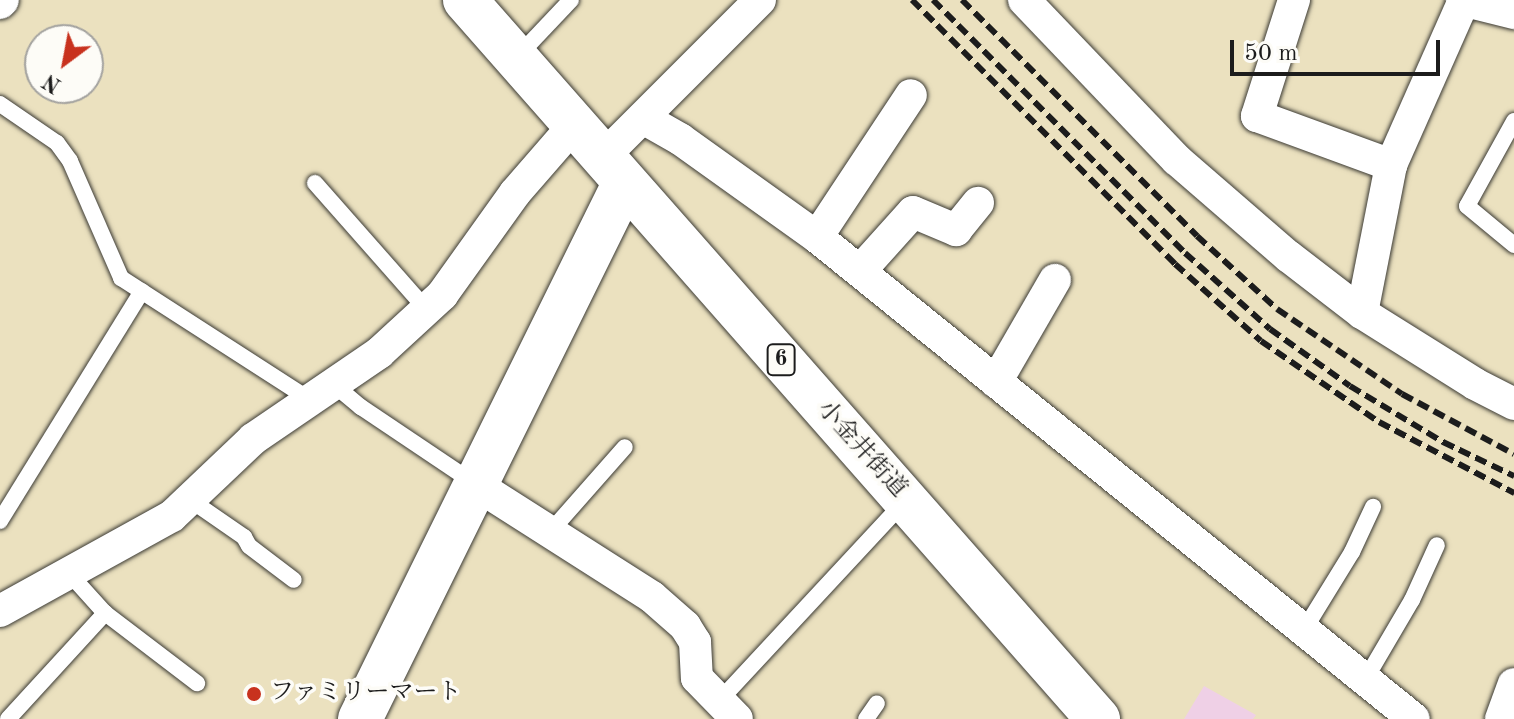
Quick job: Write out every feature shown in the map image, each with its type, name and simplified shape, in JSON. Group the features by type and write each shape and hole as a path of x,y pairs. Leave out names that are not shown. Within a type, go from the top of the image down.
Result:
{"main road":[{"name":"小金井街道","path":"465,0 1098,719"},
{"path":"360,719 478,486 614,170"}],"street":[{"path":"614,170 643,118 760,0"},
{"path":"1024,0 1177,160 1288,256 1362,313 1475,384 1514,404"},
{"path":"1294,0 1257,116 1391,165"},
{"path":"1362,313 1391,165 1463,0 1514,13"},
{"path":"817,237 911,95"},
{"path":"643,118 680,139 817,237 1414,719"},
{"path":"0,611 67,571 151,530 253,439 379,353 427,310 515,193 575,124"},
{"path":"860,271 913,212 956,230 978,203"},
{"path":"996,382 1055,280"},
{"path":"478,486 652,597 685,626 695,642 697,678 728,709"},
{"path":"1501,719 1514,684"}],"lane":[{"path":"516,57 571,0"},
{"path":"0,104 57,143 81,183 121,278 321,391 361,407 478,486"},
{"path":"1514,121 1467,206 1514,245"},
{"path":"315,183 427,310"},
{"path":"0,521 142,291"},
{"path":"550,532 625,447"},
{"path":"189,499 244,537 249,546 294,580"},
{"path":"728,709 905,500"},
{"path":"1304,630 1352,552 1373,507"},
{"path":"1365,680 1412,600 1437,545"},
{"path":"67,571 105,613 197,683"},
{"path":"8,719 105,613"},
{"path":"866,719 877,703"}],"shaded area":[{"path":"1204,686 1256,715 1253,719 1184,719"}],"railway":[{"path":"912,0 1175,264 1261,341 1379,422 1514,493"},
{"path":"933,0 1185,253 1270,329 1350,386 1443,442 1514,476"},
{"path":"962,0 1197,236 1277,309 1402,394 1514,454"}],"place":[{"name":"ファミリーマート","path":"254,694"}]}
